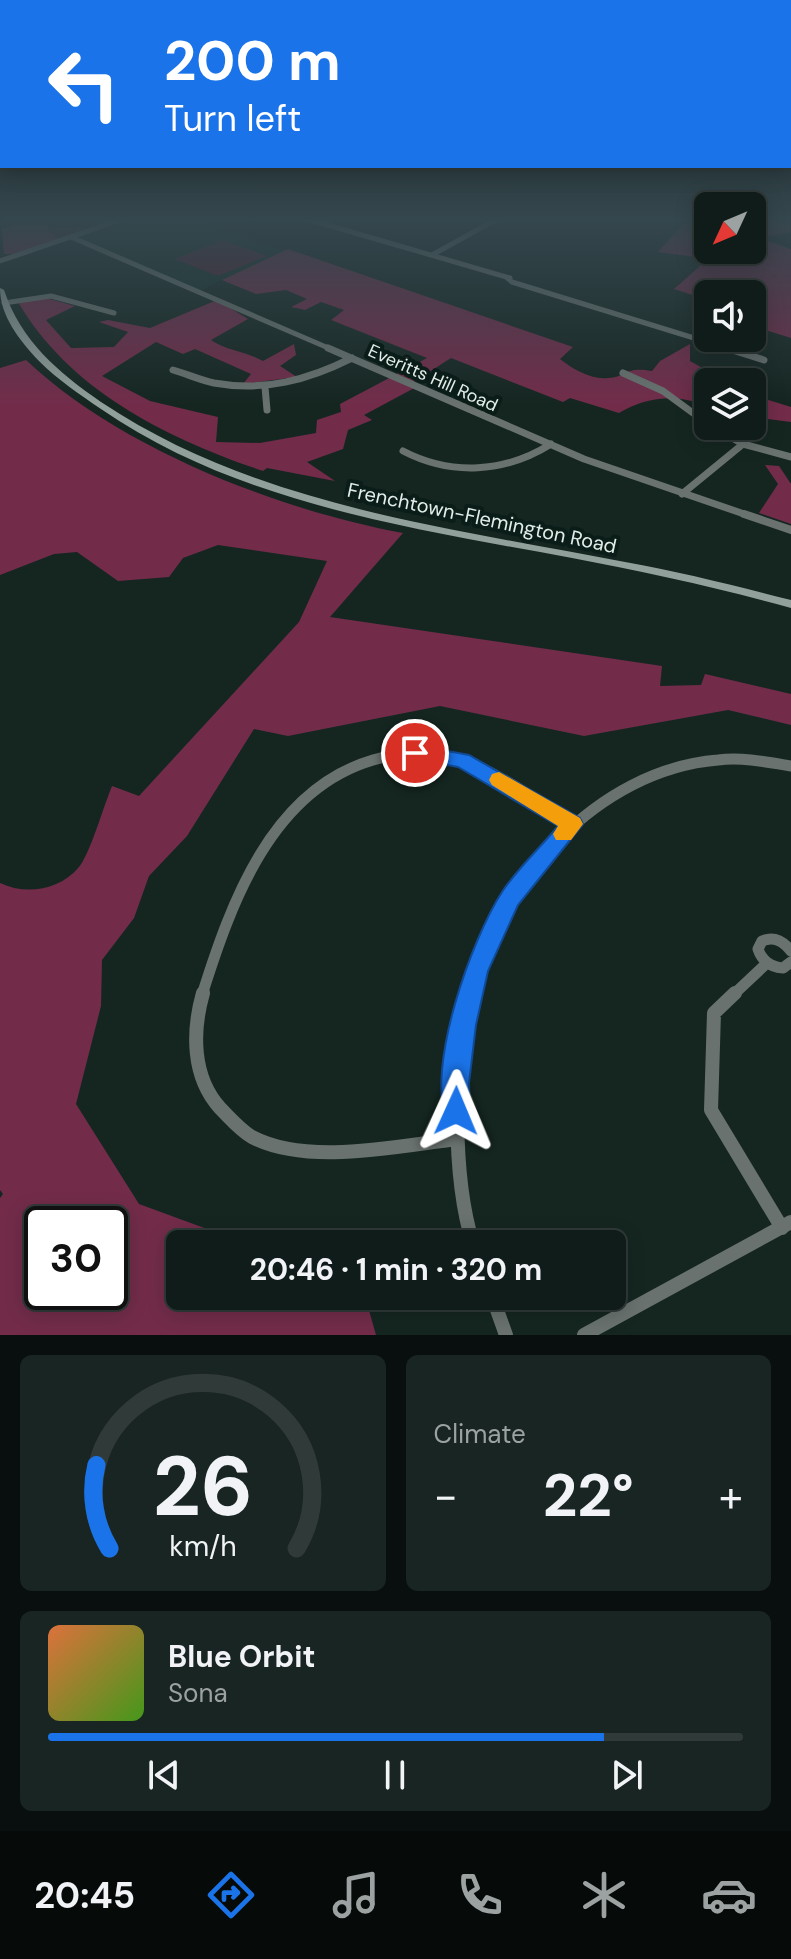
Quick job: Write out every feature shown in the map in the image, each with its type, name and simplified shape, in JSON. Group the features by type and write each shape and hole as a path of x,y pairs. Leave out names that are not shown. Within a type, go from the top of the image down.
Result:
{"main road":[{"name":"Frenchtown-Flemington Road","path":"0,290 4,303 29,345 80,392 148,434 233,472 329,504 399,522 677,576 791,604"}],"street":[{"name":"Everitts Hill Road","path":"174,281 551,444 682,494 791,530"},
{"path":"511,281 764,360"},
{"path":"4,303 51,296 114,313"},
{"path":"173,370 218,384 265,387 300,381 352,358"},
{"path":"623,373 663,391 694,414"},
{"path":"265,387 267,410"},
{"path":"736,440 791,457"},
{"path":"403,451 432,463 480,467 525,460 551,444"},
{"path":"682,494 743,444"},
{"path":"457,1139 310,1153 249,1136 203,1087 195,1022 217,951 258,862 293,807 328,779 362,764 415,753 462,760 573,824"},
{"path":"471,1230 457,1139 456,1083 463,1025 476,970 510,899 573,824 637,785 708,760 756,760 791,766"},
{"path":"791,951 783,942 766,939 758,949 767,963 783,968 791,962"},
{"path":"584,1335 786,1225 711,1110 714,1013 767,963"},
{"path":"497,1310 506,1335"}],"shaded area":[{"path":"176,281 220,281 199,291"},
{"path":"225,281 382,281 573,347 560,359 589,376 608,378 636,370 652,371 660,361 690,344 690,361 703,368 694,368 694,402 663,398 640,403 619,413 570,398 563,402 451,358 412,383 418,386 364,415 372,420 348,430 343,449 307,462 335,481 267,468 263,471 157,427 93,386 65,361 40,334 18,302 39,296 75,306 46,320 71,348 114,347 128,332 99,322 108,320 150,328 217,300 248,319 211,340 223,347 263,361 294,344 296,355 280,366 297,377 243,384 251,374 195,349 183,354 156,342 102,376 150,401 218,417 216,442 260,443 316,433 317,420 341,412 340,404 427,358 331,320 344,310 321,302 305,310 291,307 307,299 286,290 256,294"},
{"path":"683,281 694,281 694,295 674,289"},
{"path":"766,281 791,281 791,338 766,330"},
{"path":"26,360 64,392 107,421 202,471 304,509 403,533 330,617 662,666 660,686 701,685 705,674 791,694 791,725 728,710 584,736 440,706 288,736 254,729 187,836 149,876 134,918 102,960 101,1006 76,1104 139,1204 210,1230 166,1230 166,1310 369,1310 376,1335 0,1335 0,1198 3,1194 0,1190 0,883 31,890 52,886 71,875 88,852 112,786 139,796 299,622 327,561 218,545 183,558 169,577 118,581 77,552 54,554 0,575 0,368"},
{"path":"766,399 791,407 791,422 766,419"},
{"path":"765,465 779,466 791,484 791,524 759,513 778,484"}],"slow traffic":[{"path":"499,780 573,824 564,834"}],"route":[{"path":"415,753 462,760 573,824 510,899 476,970 463,1025 456,1111"}]}
